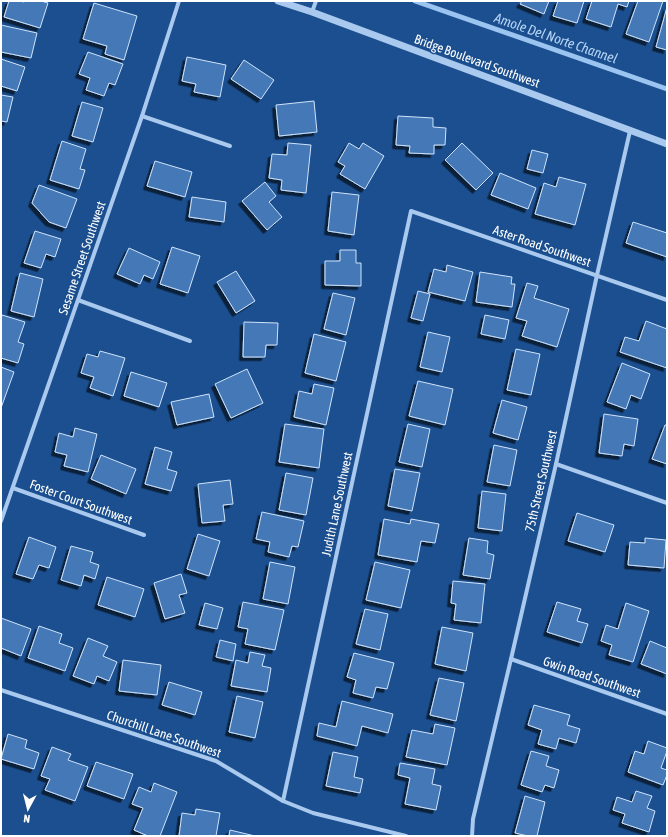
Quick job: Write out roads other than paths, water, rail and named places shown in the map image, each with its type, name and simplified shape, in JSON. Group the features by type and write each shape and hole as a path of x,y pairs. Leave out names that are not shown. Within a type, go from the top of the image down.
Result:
{"street":[{"name":"Sesame Street Southwest","path":"1,521 142,116 179,1"},
{"name":"Bridge Boulevard Southwest","path":"278,1 312,12 667,144"},
{"path":"312,12 316,1"},
{"path":"142,116 230,146"},
{"name":"75th Street Southwest","path":"472,836 473,819 556,464 630,131"},
{"name":"Aster Road Southwest","path":"411,211 667,300"},
{"name":"Judith Lane Southwest","path":"283,801 411,211"},
{"path":"78,300 190,341"},
{"path":"556,464 667,503"},
{"name":"Foster Court Southwest","path":"12,488 144,535"},
{"name":"Gwin Road Southwest","path":"511,659 667,714"},
{"name":"Churchill Lane Southwest","path":"1,690 216,761 283,801 313,813 406,836"}],"waterway":[{"name":"Amole Del Norte Channel","path":"415,1 667,89"}]}
